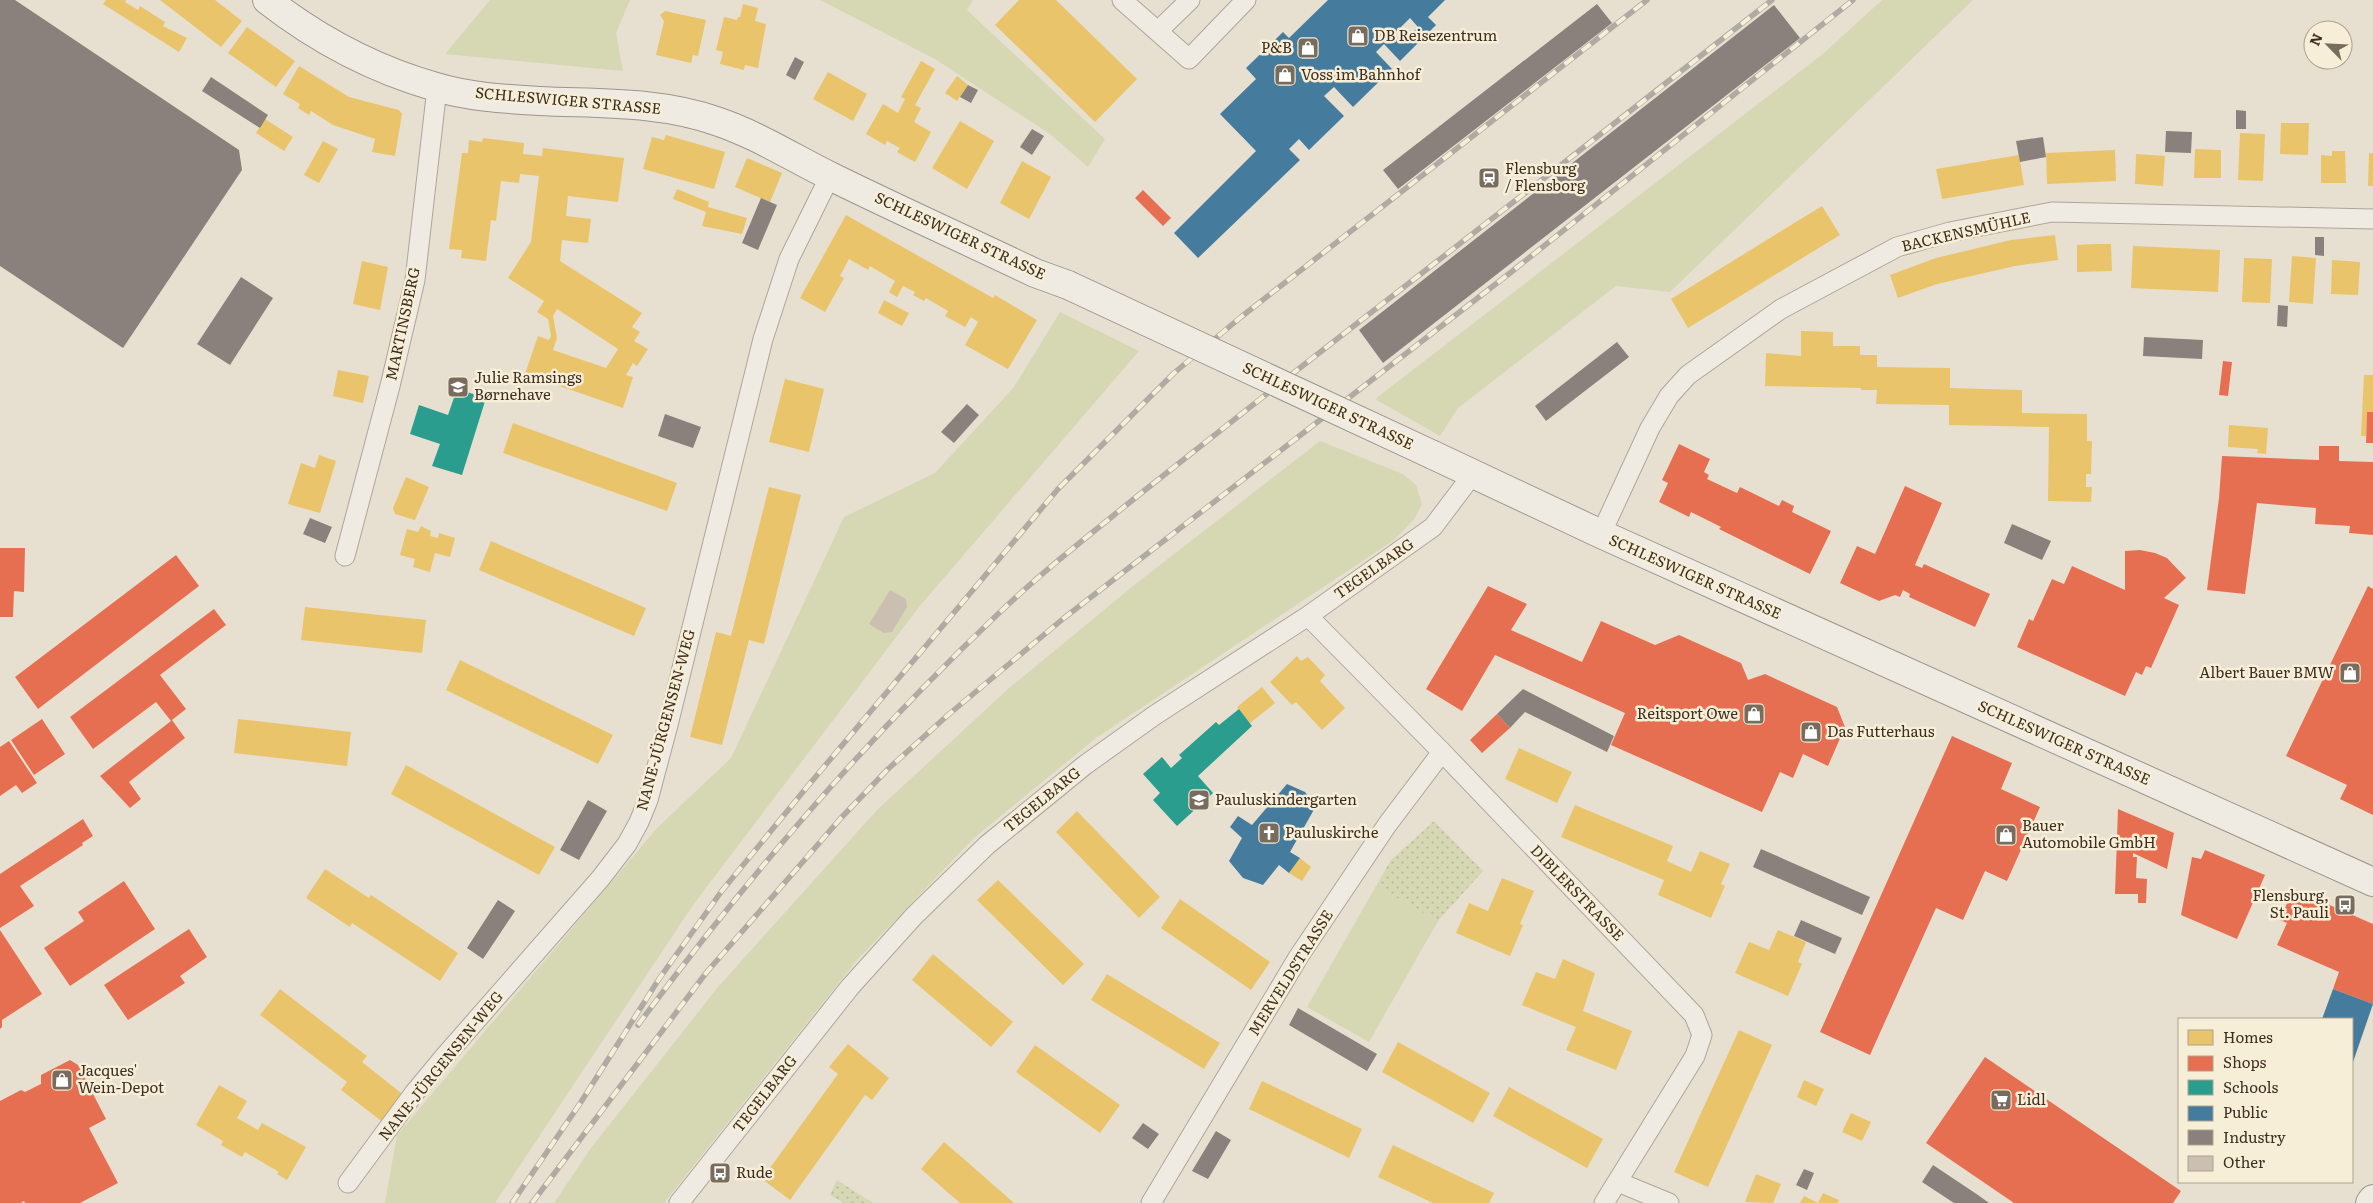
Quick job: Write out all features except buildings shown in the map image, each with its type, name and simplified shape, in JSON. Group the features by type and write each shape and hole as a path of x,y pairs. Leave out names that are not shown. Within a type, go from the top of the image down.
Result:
{"main road":[{"name":"SCHLESWIGER STRASSE","path":"267,0 338,47 392,72 438,88 485,96 539,101 615,102 669,109 716,120 769,142 830,176 1035,273 1068,285 1601,534 2373,882"},
{"path":"2370,1203 2373,1199"}],"street":[{"path":"1122,0 1189,59 1246,0"},
{"path":"1158,31 1190,0"},
{"name":"MARTINSBERG","path":"345,556 390,386 414,280 438,88"},
{"name":"NANE-JÜRGENSEN-WEG","path":"348,1183 415,1092 444,1057 600,879 627,844 638,822 648,800 668,725 763,339 789,259 830,176"},
{"name":"BACKENSMÜHLE","path":"1601,534 1650,428 1669,396 1688,375 1781,309 1897,247 1950,232 2052,212 2373,219"},
{"name":"TEGELBARG","path":"679,1203 846,992 914,916 987,845 1085,765 1155,715 1308,616 1433,527 1473,474"},
{"name":"DIBLERSTRASSE","path":"1308,616 1442,752 1694,1015 1702,1035 1695,1056 1604,1203"},
{"name":"MERVELDSTRASSE","path":"1151,1203 1299,956 1387,826 1442,752"},
{"path":"1618,1182 1669,1203"}],"green space":[{"path":"490,0 630,0 616,33 623,71 445,54"},
{"path":"820,0 973,0 967,10 1105,139 1088,167 1050,134 935,59"},
{"path":"1882,0 1973,0 1670,292 1616,286 1458,408 1440,436 1375,399 1824,53"},
{"path":"1060,312 1139,351 919,607 693,905 495,1203 385,1203 397,1135 657,828 731,758 844,517 935,473 1014,387"},
{"path":"1320,441 1403,474 1416,485 1422,504 1415,518 1394,540 1096,738 974,838 856,961 664,1203 554,1203 591,1148 718,987 877,810 1008,689 1138,582"},
{"path":"1434,821 1483,871 1438,921 1376,886 1391,860"},
{"path":"1376,886 1438,921 1369,1042 1307,1007"},
{"path":"837,1180 873,1203 844,1203 830,1195"}],"railway":[{"path":"512,1203 581,1102 659,979 721,892 1058,489 1174,373 1241,317 1647,0"},
{"path":"638,1025 721,917 809,812 901,710 1015,598 1140,494 1304,364 1772,0"},
{"path":"532,1203 706,973 841,818 888,769 948,715 1064,618 1510,273 1853,0"}],"place":[{"name":"DB Reisezentrum","path":"1358,36"},
{"name":"P&B","path":"1308,48"},
{"name":"Voss im Bahnhof","path":"1285,75"},
{"name":"Flensburg / Flensborg","path":"1489,178"},
{"name":"Julie Ramsings Børnehave","path":"458,387"},
{"name":"Albert Bauer BMW","path":"2350,673"},
{"name":"Reitsport Owe","path":"1754,714"},
{"name":"Das Futterhaus","path":"1811,732"},
{"name":"Pauluskindergarten","path":"1199,800"},
{"name":"Pauluskirche","path":"1269,833"},
{"name":"Bauer Automobile GmbH","path":"2006,835"},
{"name":"Flensburg, St. Pauli","path":"2345,905"},
{"name":"Jacques' Wein-Depot","path":"62,1080"},
{"name":"Lidl","path":"2001,1100"},
{"name":"Rude","path":"720,1173"}]}
